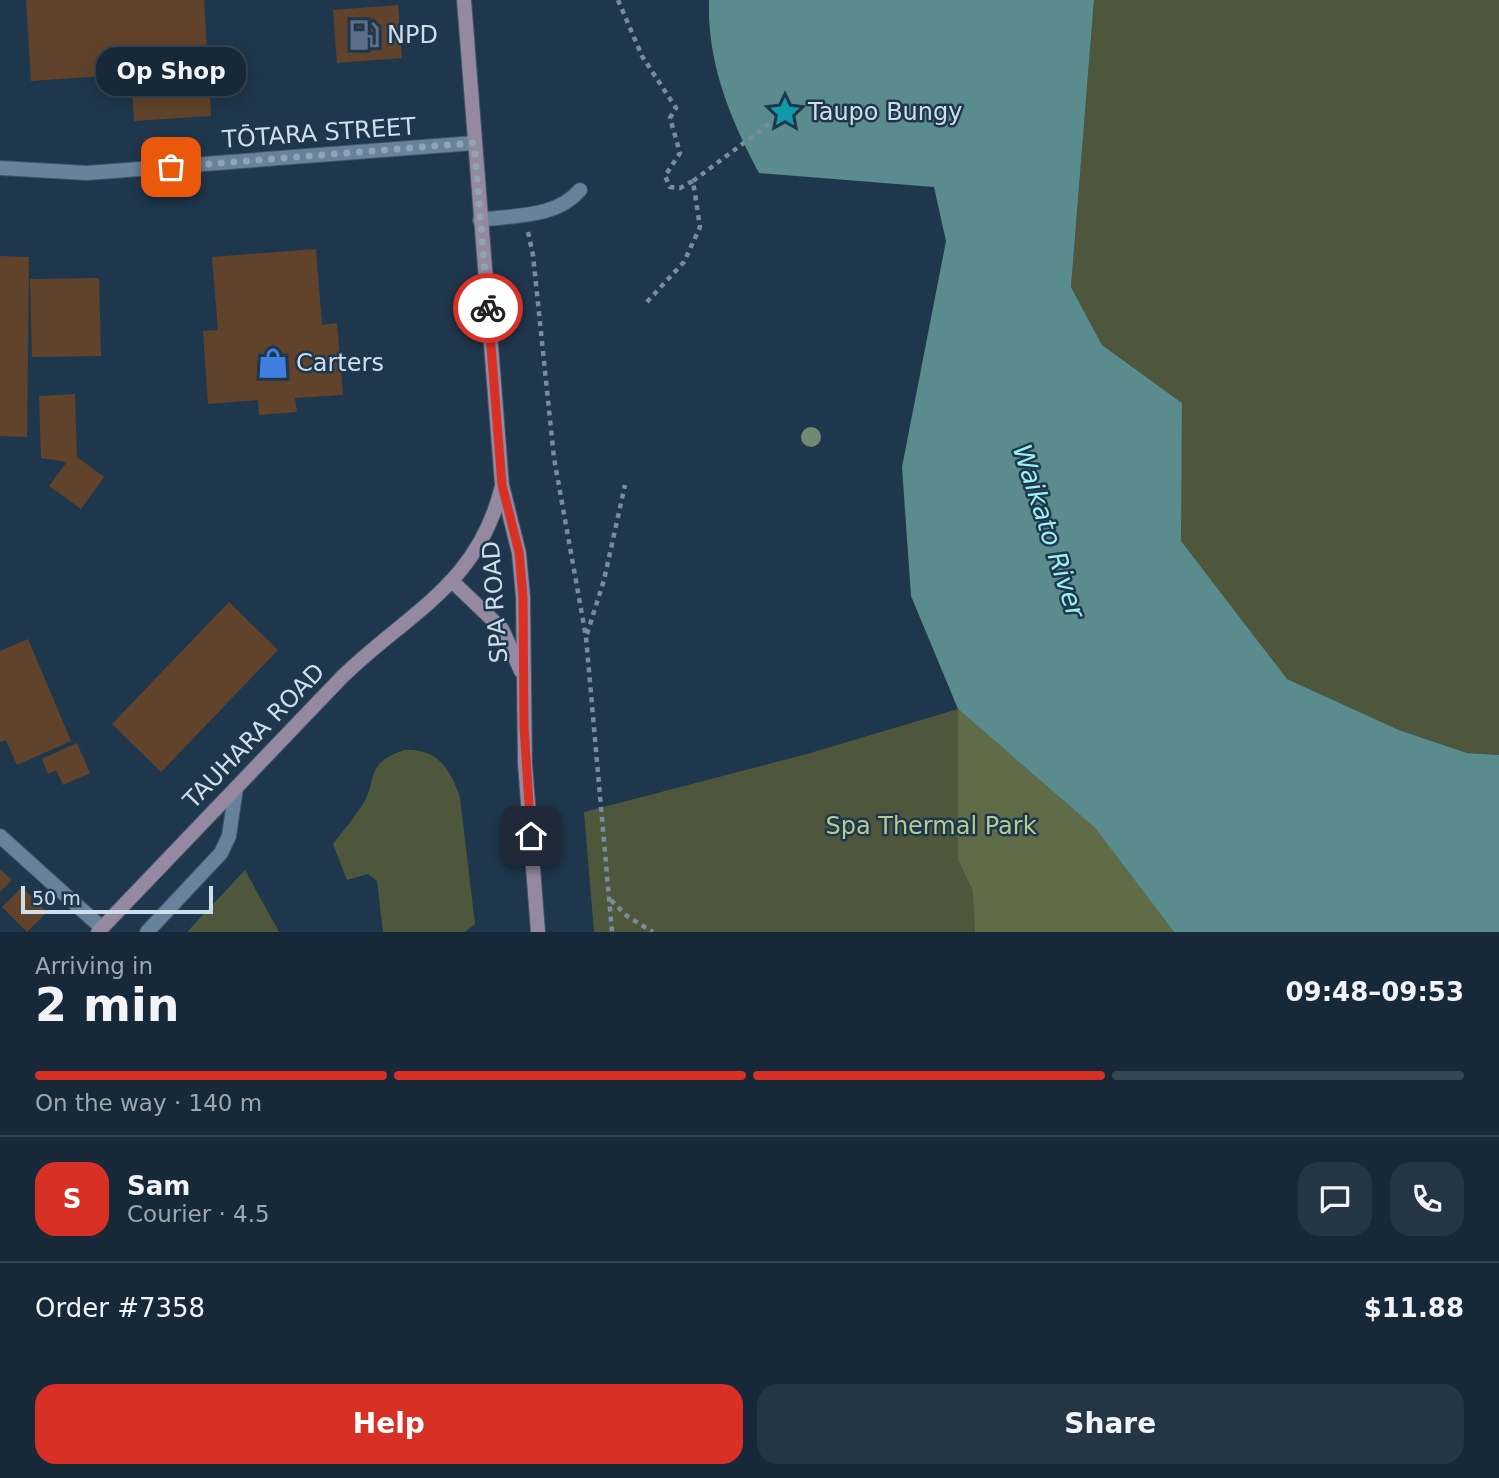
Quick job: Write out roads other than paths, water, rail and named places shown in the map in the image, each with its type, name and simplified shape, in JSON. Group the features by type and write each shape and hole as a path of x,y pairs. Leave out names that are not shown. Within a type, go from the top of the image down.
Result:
{"main road":[{"name":"SPA ROAD","path":"464,0 502,485 519,552 523,597 525,764 538,932"},
{"name":"SPA ROAD","path":"502,485 496,510 478,549 453,582 502,629 523,676"},
{"name":"TAUHARA ROAD","path":"100,930 376,643 453,582"}],"street":[{"name":"TŌTARA STREET","path":"0,168 87,173 474,143"},
{"path":"480,220 557,210 569,204 580,190"},
{"path":"147,932 221,853 229,836 236,788"},
{"path":"0,836 100,930"}],"water":[{"name":"Waikato River","path":"709,0 1094,0 1071,287 1102,345 1182,403 1181,541 1287,679 1399,730 1467,753 1499,755 1499,932 1174,932 1095,828 958,709 911,596 902,467 946,241 934,187 759,173 722,90 712,46"}],"place":[{"name":"NPD","path":"364,35"},
{"name":"Taupo Bungy","path":"785,112"},
{"name":"Op Shop","path":"171,167"},
{"name":"Carters","path":"273,363"}],"park label":[{"name":"Spa Thermal Park","path":"931,826"}]}
